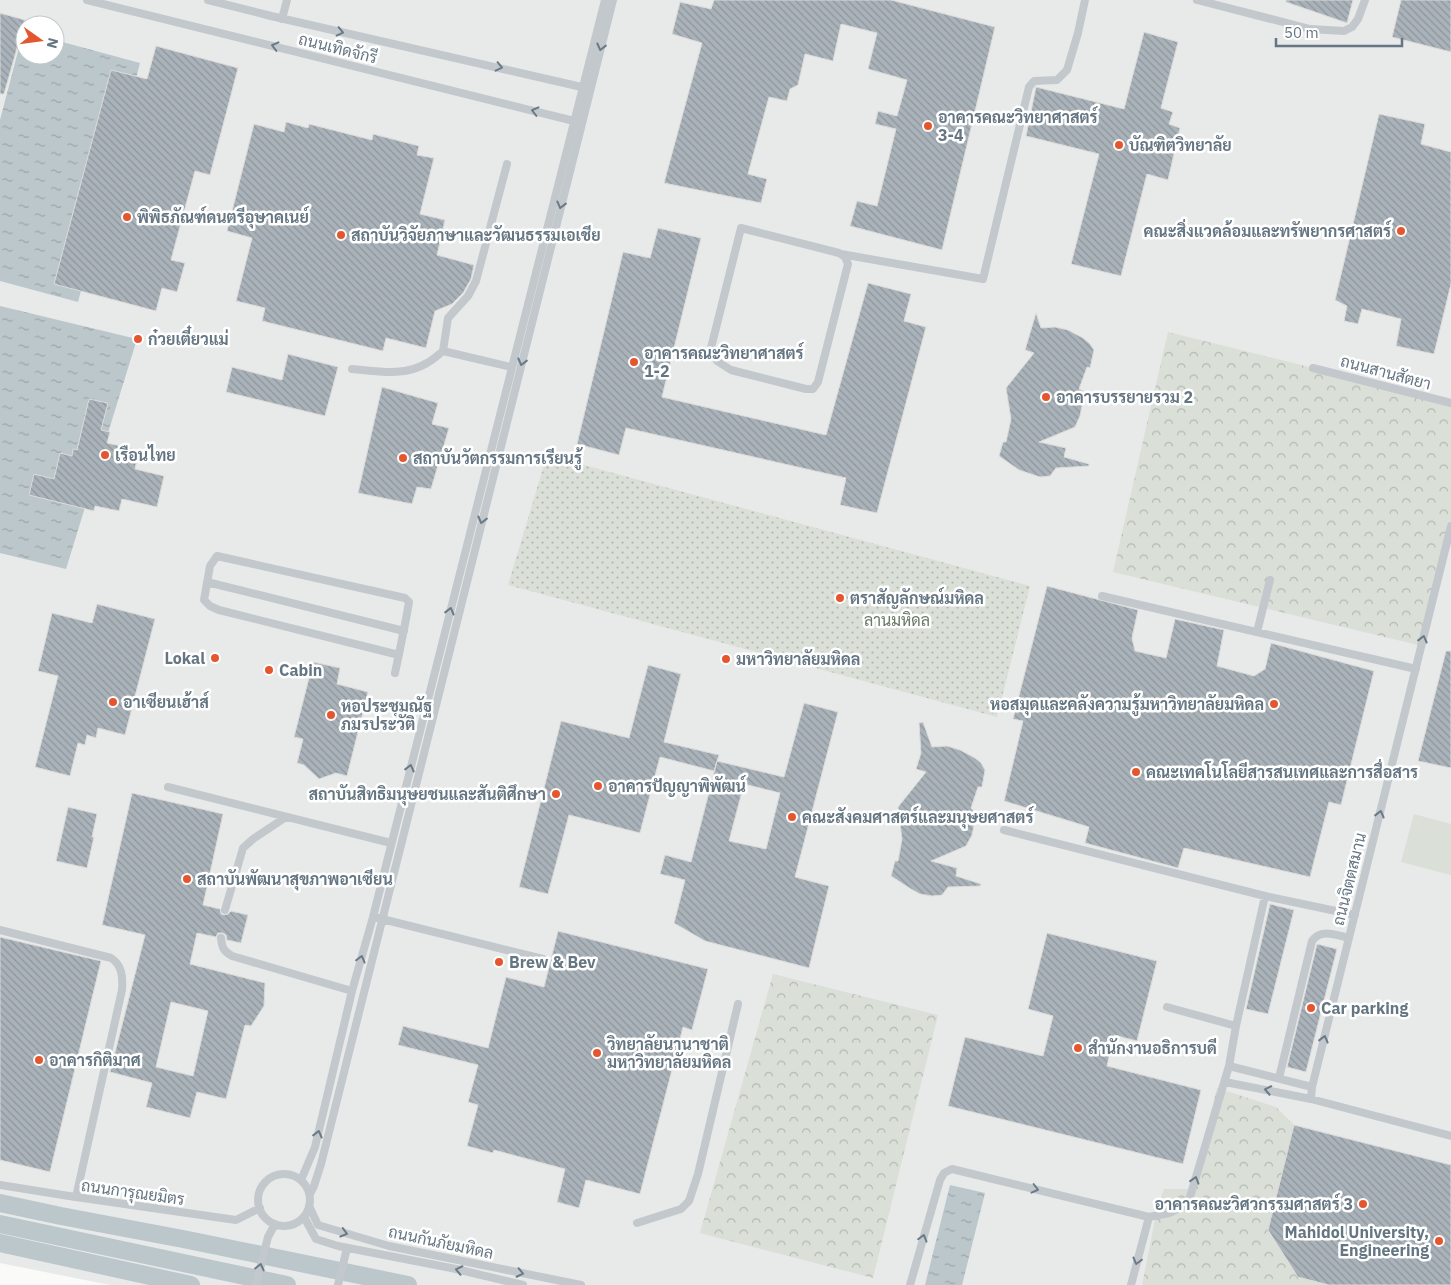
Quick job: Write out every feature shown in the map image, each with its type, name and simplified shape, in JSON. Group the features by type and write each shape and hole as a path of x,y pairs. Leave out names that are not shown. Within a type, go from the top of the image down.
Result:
{"lane":[{"name":"ถนนเทิดจักรี","path":"87,0 578,122"},
{"name":"ถนนเทิดจักรี","path":"208,0 587,88"},
{"path":"282,18 287,0"},
{"path":"587,88 605,1 596,0"},
{"path":"301,1180 314,1147 511,367 613,0"},
{"path":"839,253 845,257 848,264 818,382 814,389 806,389 731,370 717,361 711,348 740,228 839,253 983,278 1029,87 1034,81 1057,80 1067,70 1085,0"},
{"path":"1197,0 1310,30 1344,31 1352,27 1358,19 1365,0"},
{"path":"310,1194 301,1180 286,1174 270,1178 264,1184 258,1200 264,1216 275,1224 288,1226 304,1218 309,1206 310,1194 321,1164 578,122"},
{"path":"352,368 399,373 427,363 443,351 448,318 468,296 476,281 507,164"},
{"path":"443,351 511,367"},
{"name":"ถนนสานสัตยา","path":"1313,368 1451,404"},
{"name":"ถนนจิตตสมาน","path":"1311,1099 1312,1086 1451,526"},
{"path":"395,673 399,655 404,631 409,602 404,598 217,556 210,566 204,600 210,606 399,655"},
{"path":"1257,632 1270,580"},
{"path":"207,582 404,631"},
{"path":"1102,596 1416,669"},
{"path":"168,787 391,844"},
{"path":"225,910 243,848 252,839 286,818"},
{"path":"1004,830 1265,896 1355,915"},
{"path":"910,1285 940,1180 944,1173 952,1169 1148,1217 1169,1213 1182,1208 1190,1197 1225,1082 1265,896"},
{"path":"373,917 543,959"},
{"path":"0,930 110,958 116,962 123,978 122,990 76,1197"},
{"path":"1279,1078 1312,941 1316,935 1323,932 1349,938"},
{"path":"221,938 222,948 232,956 352,991"},
{"path":"637,1223 681,1209 689,1201 698,1174 738,1004"},
{"path":"1167,1007 1236,1026"},
{"path":"1229,1066 1312,1086"},
{"path":"1225,1082 1311,1099 1451,1136"},
{"name":"ถนนการุณยมิตร","path":"0,1185 236,1220 260,1208"},
{"name":"ถนนกันภัยมหิดล","path":"309,1206 318,1225 389,1246 581,1285"},
{"path":"1131,1285 1148,1217"},
{"name":"ถนนกันภัยมหิดล","path":"304,1218 316,1239 346,1248 456,1269 523,1285"},
{"path":"256,1285 264,1249 275,1224"},
{"path":"338,1285 346,1248"}],"shaded area":[{"name":"มหาวิทยาลัยมหิดล","path":"0,0 1451,0 1451,1285 110,1285 0,1263"}],"green space":[{"path":"1168,332 1451,403 1451,526 1422,646 1113,572"},
{"name":"ลานมหิดล","path":"547,455 1030,586 997,717 508,585"},
{"path":"1414,814 1451,824 1451,875 1401,862"},
{"path":"773,974 938,1015 873,1278 700,1233"},
{"path":"1217,1088 1276,1107 1294,1125 1268,1230 1298,1277 1329,1285 1142,1285 1158,1205 1164,1189 1191,1189"}],"water":[{"path":"65,43 140,63 78,302 0,281 0,120 15,63 15,65 65,65"},
{"path":"0,306 137,339 66,569 0,553"},
{"path":"950,1185 985,1193 962,1285 925,1285"}],"building":[{"name":"อาคารคณะวิทยาศาสตร์ 3-4","path":"714,0 891,0 995,27 942,250 850,226 857,201 877,206 896,129 875,124 878,111 897,116 907,80 868,69 877,33 841,24 833,61 805,54 798,85 790,89 787,101 769,97 748,174 767,179 761,203 664,183 702,43 672,34 680,2 711,9"},
{"path":"1286,0 1353,0 1347,23 1286,2"},
{"path":"1401,0 1451,0 1451,52 1392,37"},
{"path":"0,13 15,17 15,55 4,94 0,94"},
{"name":"บัณฑิตวิทยาลัย","path":"1144,32 1178,42 1161,108 1173,112 1169,124 1180,128 1168,180 1147,174 1121,276 1071,264 1099,154 1026,136 1036,87 1124,109"},
{"name":"พิพิธภัณฑ์ดนตรีอุษาคเนย์","path":"156,46 238,68 210,175 195,171 171,260 185,263 177,292 162,288 156,311 54,284 111,70 147,79"},
{"name":"คณะสิ่งแวดล้อมและทรัพยากรศาสตร์","path":"1379,114 1425,124 1421,144 1451,152 1451,284 1434,354 1396,346 1401,319 1362,309 1358,324 1344,321 1347,306 1335,300"},
{"name":"สถาบันวิจัยภาษาและวัฒนธรรมเอเชีย","path":"286,122 308,128 309,124 372,140 373,134 419,146 417,155 434,158 420,214 445,220 437,255 474,265 471,279 463,293 452,304 435,311 426,348 386,338 383,351 262,321 265,308 236,301 252,238 227,231 254,124 284,132"},
{"name":"อาคารคณะวิทยาศาสตร์ 1-2","path":"658,228 701,238 662,397 826,435 868,283 911,294 904,321 926,327 877,513 840,505 846,478 626,428 619,455 577,444 623,252 650,258"},
{"name":"อาคารบรรยายรวม 2","path":"1036,313 1041,328 1055,327 1068,330 1083,338 1094,350 1090,368 1087,367 1079,389 1083,391 1083,401 1080,416 1075,427 1039,442 1066,448 1064,457 1089,464 1089,466 1056,468 1050,476 1040,477 1019,470 999,456 1003,442 1006,442 1011,419 1006,388 1034,353 1025,350"},
{"path":"288,354 338,367 325,416 226,392 232,367 282,380"},
{"name":"สถาบันวัตกรรมการเรียนรู้","path":"382,387 438,403 432,424 449,428 431,489 417,487 412,504 358,493"},
{"name":"เรือนไทย","path":"89,399 108,403 101,430 110,432 107,443 139,450 135,469 164,476 157,507 122,499 119,511 95,506 94,511 29,495 34,474 54,479 60,453 72,456 73,449 77,450"},
{"path":"1047,586 1138,610 1132,638 1135,651 1166,658 1175,619 1224,630 1217,666 1254,676 1265,669 1271,643 1374,671 1341,805 1329,802 1310,877 1184,848 1178,868 1085,843 1089,827 1004,801 1023,721 1013,719"},
{"name":"อาเซียนเฮ้าส์","path":"97,604 155,619 125,735 98,728 96,738 87,735 85,745 78,743 70,776 35,767 58,676 38,671 52,613 92,623"},
{"path":"1446,651 1451,651 1451,768 1418,761"},
{"name":"หอประชุมณัฐ ภมรประวัติ","path":"313,662 340,668 337,684 368,692 347,776 336,773 319,779 304,765 297,763 303,739 294,737"},
{"name":"อาคารปัญญาพิพัฒน์","path":"648,665 681,674 664,742 719,755 714,771 660,757 640,833 569,815 548,894 519,887 561,721 629,738"},
{"name":"คณะสังคมศาสตร์และมนุษยศาสตร์","path":"804,703 838,712 795,877 829,886 809,968 705,941 674,923 685,880 660,874 665,855 691,862 717,761 784,777","holes":["744,784 780,793 766,849 729,841"]},
{"path":"923,722 932,747 947,746 960,750 975,758 985,770 982,787 978,787 971,808 974,811 975,820 972,835 966,846 931,861 957,868 956,876 981,884 980,886 948,887 942,895 932,896 920,894 891,876 895,861 898,861 902,839 898,807 926,772 916,769 921,753 919,723"},
{"path":"132,793 223,814 203,905 220,909 221,914 224,915 231,911 248,915 241,943 227,940 226,935 223,933 218,933 216,937 197,933 190,964 265,983 264,1006 251,1026 245,1025 226,1099 197,1092 190,1118 146,1107 152,1083 110,1072 145,935 102,925","holes":["171,1002 208,1011 193,1076 156,1067"]},
{"path":"68,807 97,814 87,868 56,861"},
{"path":"1270,904 1294,910 1268,1014 1246,1009"},
{"name":"วิทยาลัยนานาชาติ มหาวิทยาลัยมหิดล","path":"558,931 708,969 692,1030 683,1027 640,1194 586,1180 579,1208 557,1202 565,1169 494,1150 493,1153 467,1146 478,1105 468,1102 478,1065 398,1045 403,1026 488,1048 506,977 544,987"},
{"name":"สำนักงานอธิการบดี","path":"1047,933 1157,961 1137,1041 1114,1035 1107,1066 1201,1090 1183,1164 948,1106 965,1037 1043,1056 1053,1016 1028,1009"},
{"name":"อาคารกิติมาศ","path":"0,937 101,961 50,1172 0,1160"},
{"name":"Car parking","path":"1317,944 1337,949 1306,1072 1287,1067"},
{"name":"อาคารคณะวิศวกรรมศาสตร์ 3","path":"1294,1125 1451,1165 1451,1285 1329,1285 1298,1277 1268,1230"}],"waterway":[{"path":"0,1203 408,1285"},
{"path":"0,1224 287,1285"},
{"path":"0,1243 191,1285"}],"place":[{"name":"อาคารคณะวิทยาศาสตร์ 3-4","path":"928,126"},
{"name":"บัณฑิตวิทยาลัย","path":"1119,145"},
{"name":"พิพิธภัณฑ์ดนตรีอุษาคเนย์","path":"127,217"},
{"name":"คณะสิ่งแวดล้อมและทรัพยากรศาสตร์","path":"1401,231"},
{"name":"สถาบันวิจัยภาษาและวัฒนธรรมเอเชีย","path":"341,235"},
{"name":"ก๋วยเตี๋ยวแม่","path":"138,339"},
{"name":"อาคารคณะวิทยาศาสตร์ 1-2","path":"634,362"},
{"name":"อาคารบรรยายรวม 2","path":"1046,397"},
{"name":"เรือนไทย","path":"105,455"},
{"name":"สถาบันวัตกรรมการเรียนรู้","path":"403,458"},
{"name":"ตราสัญลักษณ์มหิดล","path":"840,598"},
{"name":"Lokal","path":"215,658"},
{"name":"มหาวิทยาลัยมหิดล","path":"726,659"},
{"name":"Cabin","path":"269,670"},
{"name":"อาเซียนเฮ้าส์","path":"113,702"},
{"name":"หอสมุดและคลังความรู้มหาวิทยาลัยมหิดล","path":"1274,704"},
{"name":"หอประชุมณัฐ ภมรประวัติ","path":"331,715"},
{"name":"คณะเทคโนโลยีสารสนเทศและการสื่อสาร","path":"1136,772"},
{"name":"อาคารปัญญาพิพัฒน์","path":"598,786"},
{"name":"สถาบันสิทธิมนุษยชนและสันติศึกษา","path":"556,794"},
{"name":"คณะสังคมศาสตร์และมนุษยศาสตร์","path":"792,817"},
{"name":"สถาบันพัฒนาสุขภาพอาเซียน","path":"187,879"},
{"name":"Brew & Bev","path":"499,962"},
{"name":"Car parking","path":"1311,1008"},
{"name":"สำนักงานอธิการบดี","path":"1078,1048"},
{"name":"วิทยาลัยนานาชาติ มหาวิทยาลัยมหิดล","path":"597,1053"},
{"name":"อาคารกิติมาศ","path":"39,1060"},
{"name":"อาคารคณะวิศวกรรมศาสตร์ 3","path":"1363,1204"},
{"name":"Mahidol University, Engineering","path":"1439,1241"}]}
